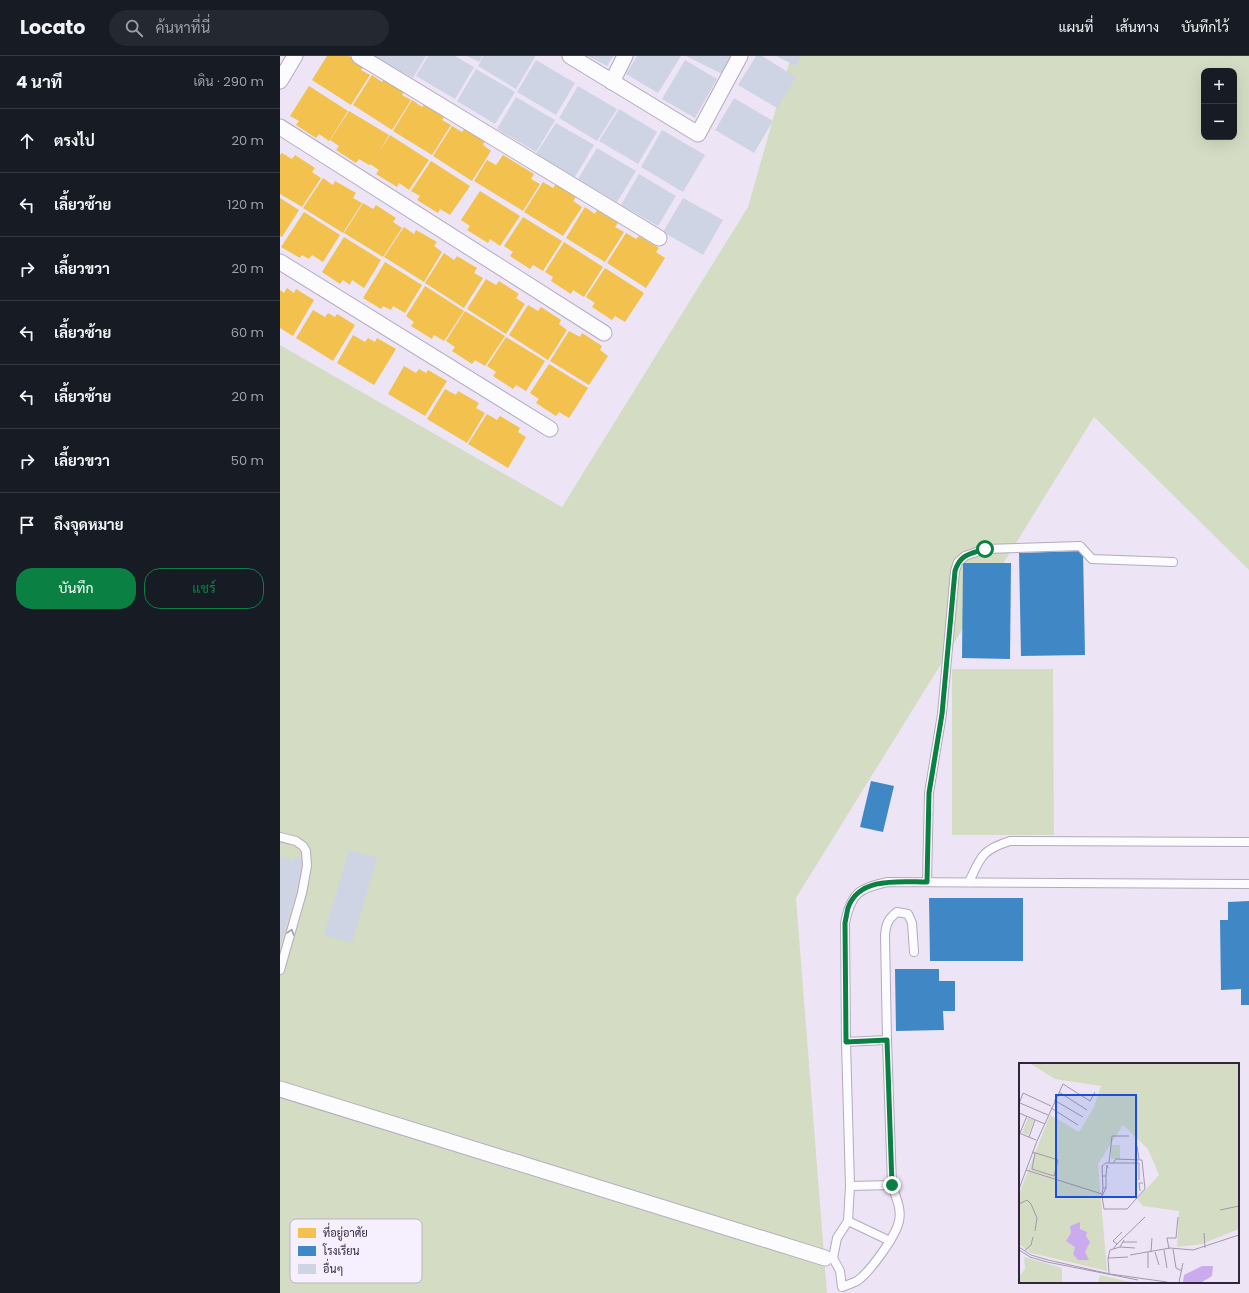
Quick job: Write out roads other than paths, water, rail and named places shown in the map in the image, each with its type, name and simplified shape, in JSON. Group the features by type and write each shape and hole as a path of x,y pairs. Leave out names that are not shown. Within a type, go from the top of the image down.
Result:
{"street":[{"path":"280,81 295,56"},
{"path":"359,56 659,238"},
{"path":"570,56 698,134 740,56"},
{"path":"612,82 626,56"},
{"path":"280,127 604,333"},
{"path":"280,262 550,428"},
{"path":"280,1089 829,1258"}],"lane":[{"path":"927,882 929,793 942,714 954,579 958,562 965,556 985,549 1080,546 1092,560 1173,562"},
{"path":"280,837 296,841 303,846 306,852 308,866 302,893 280,970"},
{"path":"969,882 980,858 994,846 1010,841 1249,842"},
{"path":"914,952 912,923 908,914 897,912 886,923 885,934 892,1185 900,1208 899,1221 890,1241 868,1270 856,1281 841,1290 840,1271 829,1258 837,1238 848,1222 850,1186 846,1042 845,923 848,906 858,893 870,886 888,882 1249,884"},
{"path":"846,1042 887,1040"},
{"path":"850,1186 892,1185"},
{"path":"848,1222 890,1241"}]}
